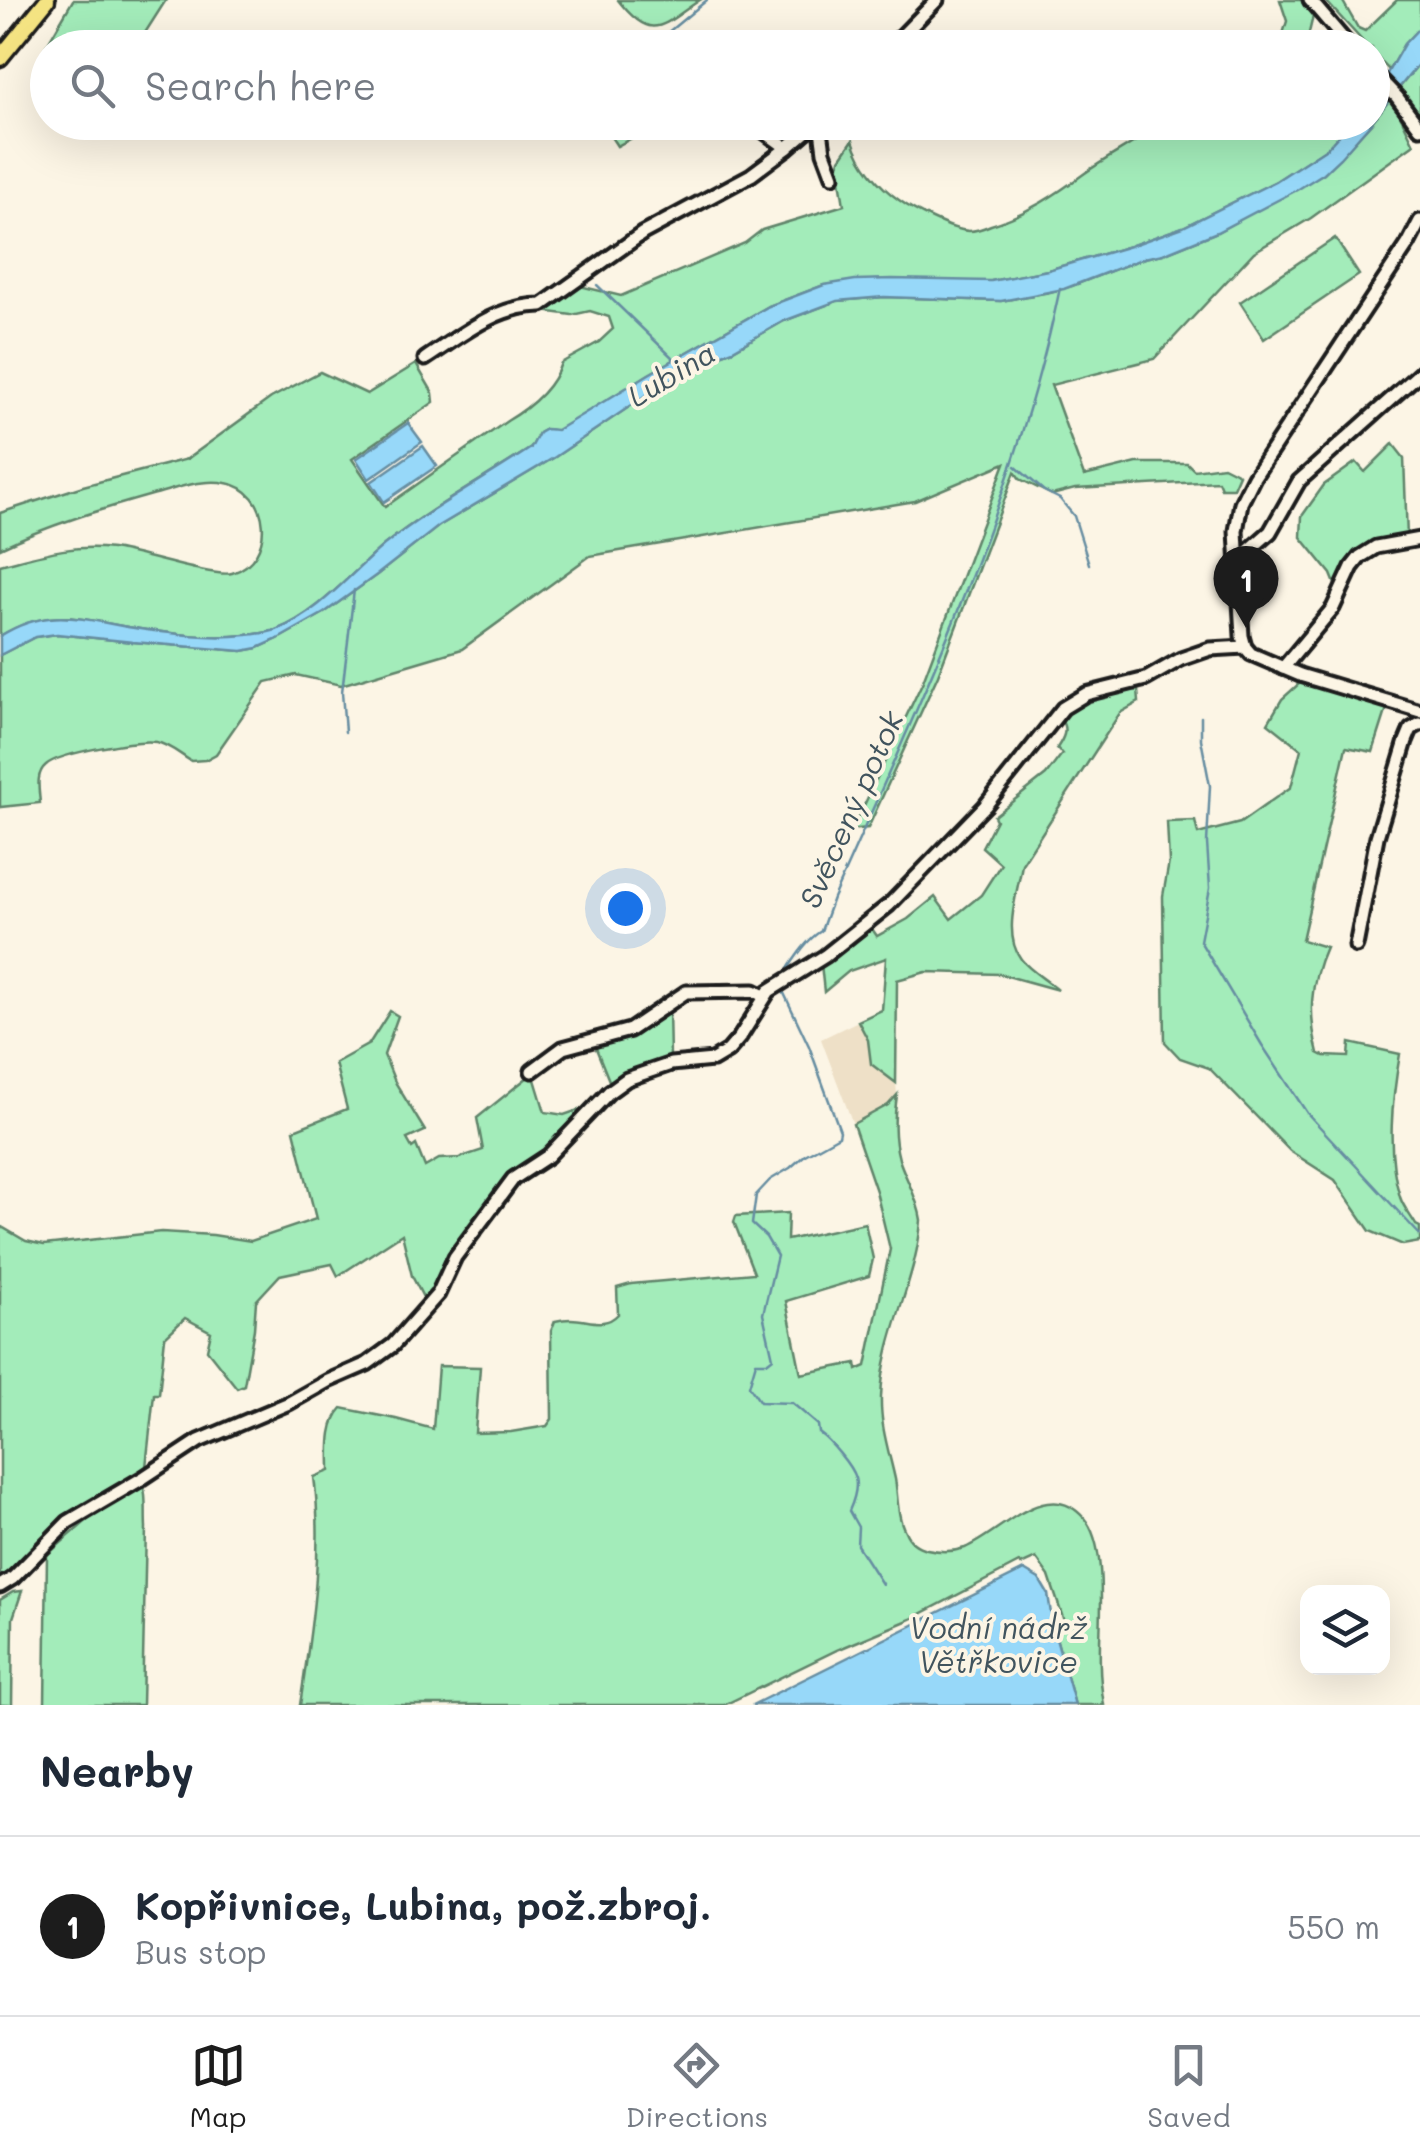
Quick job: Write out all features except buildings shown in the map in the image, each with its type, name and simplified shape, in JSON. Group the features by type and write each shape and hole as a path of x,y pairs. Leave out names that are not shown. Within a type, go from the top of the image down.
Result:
{"main road":[{"path":"0,58 47,0"}],"street":[{"path":"908,30 937,0"},
{"path":"1310,0 1336,30"},
{"path":"1390,90 1420,128"},
{"path":"776,140 788,148"},
{"path":"425,358 504,310 542,304 643,233 751,174 798,140"},
{"path":"822,140 833,176"},
{"path":"1420,221 1246,492 1237,522 1242,636 1250,654 1420,710"},
{"path":"1237,561 1270,532 1299,482 1420,373"},
{"path":"1284,668 1333,608 1360,557 1376,547 1420,539"},
{"path":"0,1586 13,1578 68,1522 144,1478 199,1440 289,1403 328,1380 367,1364 393,1345 438,1294 455,1257 513,1179 548,1156 609,1092 627,1079 671,1064 721,1056 740,1038 764,996 825,956 889,905 985,806 1063,708 1086,694 1146,679 1178,660 1210,650 1245,647"},
{"path":"1356,946 1377,837 1406,741 1411,729 1420,724"},
{"path":"532,1071 563,1048 630,1030 686,992 754,991 764,996"}],"shaded area":[{"path":"858,1021 869,1040 871,1064 896,1083 897,1095 888,1105 853,1124 821,1039"}],"green space":[{"path":"73,0 166,0 147,30 55,30"},
{"path":"618,0 700,0 667,22 650,26 630,14"},
{"path":"1280,0 1303,0 1314,12 1310,30 1284,30 1287,21"},
{"path":"1325,0 1342,0 1363,30 1352,30"},
{"path":"1397,0 1420,0 1420,27 1390,68 1390,30 1366,30"},
{"path":"1420,62 1420,114 1404,98 1396,107 1414,144 1311,218 1254,252 1154,359 1051,385 1084,476 1137,463 1187,463 1194,470 1223,466 1239,474 1233,488 1221,488 1218,481 1075,489 1052,495 1020,479 1015,472 938,675 868,828 838,831 859,816 923,681 1005,463 915,501 590,556 462,649 341,685 296,675 266,682 216,754 205,760 191,761 156,742 82,752 46,765 38,782 40,803 0,807 0,655 35,637 57,634 242,651 258,648 324,613 439,526 555,457 666,382 784,321 837,301 884,297 1001,301 1072,286 1163,254 1217,232 1324,173 1355,140 1390,140 1390,100"},
{"path":"853,140 865,166 892,194 933,219 961,230 980,229 1017,215 1137,140 1335,140 1276,181 1183,227 1130,246 1048,270 991,281 824,285 769,306 557,431 546,429 539,433 531,448 401,532 306,614 276,630 206,636 53,618 36,620 0,636 0,565 55,551 97,548 209,572 232,573 256,554 263,525 253,498 241,488 217,482 189,485 113,506 0,548 0,513 187,459 271,398 320,372 367,394 416,364 434,402 352,459 385,507 524,410 546,389 561,363 599,342 613,329 609,317 590,311 572,315 542,311 580,286 621,296 745,243 762,230 844,205 837,176 840,159"},
{"path":"1335,238 1359,275 1264,339 1240,302"},
{"path":"1393,444 1404,458 1407,538 1376,543 1348,561 1337,589 1331,574 1301,537 1302,516 1324,485 1356,462 1365,472"},
{"path":"1301,682 1388,705 1373,752 1346,747 1302,940 1326,947 1312,999 1318,1053 1349,1057 1350,1043 1400,1054 1393,1107 1393,1162 1401,1201 1420,1227 1420,1242 1403,1245 1370,1231 1335,1180 1290,1151 1209,1068 1180,1058 1165,1042 1163,896 1169,862 1167,822 1195,821 1198,834 1240,823 1291,787 1301,749 1268,723 1282,699"},
{"path":"1138,690 1139,702 1120,713 1022,864 1012,925 1015,949 1025,963 1058,990 1000,974 926,972 897,980 896,1083 871,1064 868,1040 858,1021 882,1010 886,958 849,971 824,992 821,964 870,926 877,936 908,919 935,897 951,919 981,895 1001,864 982,847 996,820 994,816 1046,775 1062,754 1057,748 1065,730 1060,719 1096,697"},
{"path":"669,1007 670,1058 610,1083 593,1041"},
{"path":"390,1011 398,1016 384,1055 395,1082 425,1131 407,1139 412,1148 416,1145 425,1167 439,1159 459,1158 483,1150 477,1118 533,1073 545,1112 564,1115 584,1108 546,1153 510,1171 427,1305 412,1276 402,1234 338,1276 332,1264 280,1275 256,1301 244,1385 237,1388 207,1350 211,1332 185,1318 165,1337 146,1467 55,1524 51,1533 0,1578 0,1226 26,1241 44,1245 161,1232 251,1241 316,1219 294,1130 347,1109 335,1063 369,1044"},
{"path":"897,1095 897,1151 921,1220 883,1374 881,1397 883,1428 902,1525 917,1545 946,1551 965,1548 1040,1505 1055,1502 1070,1506 1084,1518 1092,1531 1100,1568 1100,1672 1104,1705 1075,1705 1054,1630 1066,1627 1049,1576 1036,1558 724,1705 300,1705 317,1563 314,1477 330,1471 332,1430 342,1408 433,1429 438,1366 480,1367 475,1433 547,1426 552,1419 551,1331 555,1321 613,1319 618,1314 617,1288 631,1284 754,1273 734,1222 736,1216 788,1213 787,1240 865,1223 873,1259 869,1276 786,1301 801,1374 856,1363 857,1370 866,1366 890,1249 876,1191 853,1124 888,1105"},
{"path":"143,1485 146,1527 142,1705 45,1705 47,1555 91,1517"},
{"path":"22,1591 13,1618 12,1705 0,1705 0,1600"}],"water":[{"path":"1420,27 1420,62 1390,99 1390,68"},
{"name":"Lubina","path":"1334,140 1356,140 1324,173 1217,232 1064,289 1001,301 884,297 837,301 784,321 666,382 555,457 439,526 324,613 258,648 242,651 57,634 35,637 0,655 0,636 35,620 52,618 206,636 276,630 306,614 401,532 531,448 539,433 557,430 769,306 824,285 855,280 991,281 1048,270 1183,227 1276,181"},
{"path":"408,423 422,442 369,479 356,459"},
{"path":"423,446 437,466 384,502 371,482"},
{"name":"Vodní nádrž Větřkovice","path":"1024,1570 1039,1579 1048,1594 1075,1705 752,1705"}],"waterway":[{"path":"671,30 707,0"},
{"name":"Lubina","path":"597,285 675,360"},
{"name":"Svěcený potok","path":"783,976 805,945 821,931 963,599 1018,446 1060,288"},
{"path":"1015,466 1044,491 1060,499 1074,516 1089,564"},
{"path":"345,732 342,692 354,590"},
{"path":"1201,717 1210,786 1210,888 1200,941 1307,1113 1420,1235"},
{"name":"Svěcený potok","path":"782,989 809,1046 840,1131 839,1136 770,1180 756,1195 752,1224 766,1237 777,1256 763,1314 773,1358 756,1362 749,1386 760,1402 792,1403 818,1425 819,1433 849,1467 856,1482 849,1511 858,1527 857,1545 882,1584"}],"place":[{"name":"Kopřivnice, Lubina, pož.zbroj.","path":"1246,628"}]}
